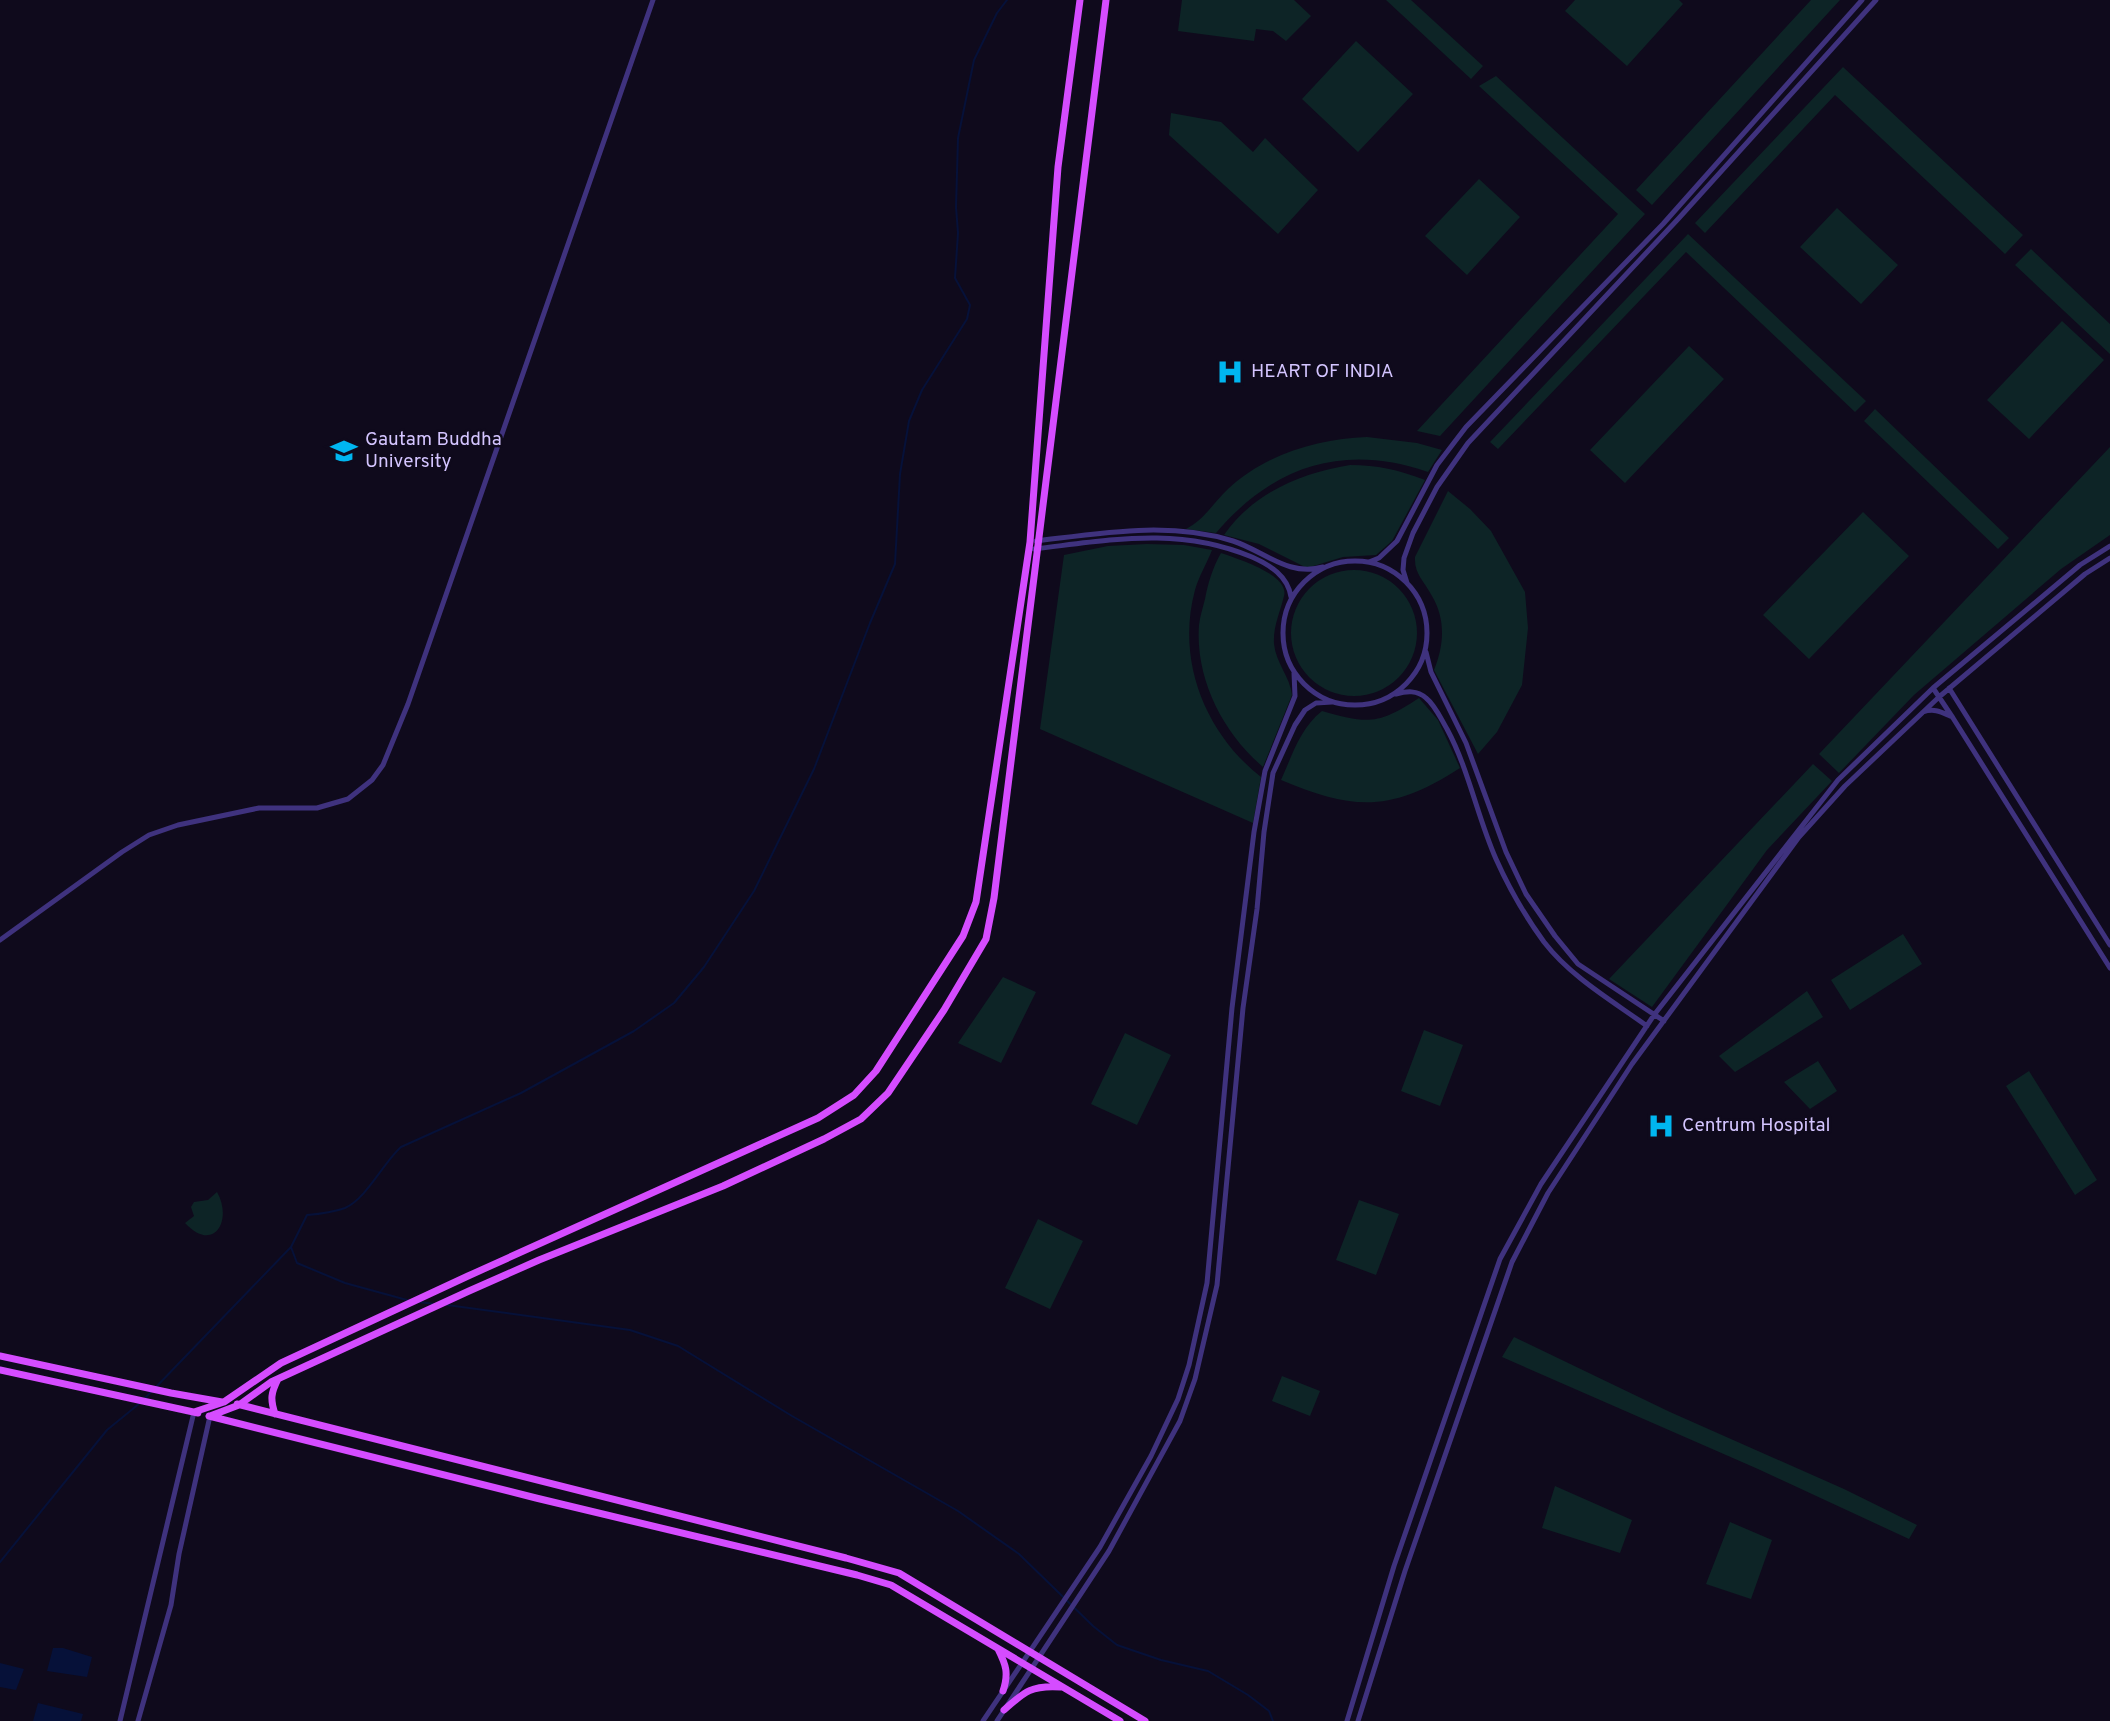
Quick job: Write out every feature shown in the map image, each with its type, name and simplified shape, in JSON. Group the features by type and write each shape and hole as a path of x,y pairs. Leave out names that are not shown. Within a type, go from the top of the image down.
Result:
{"main road":[{"path":"194,1412 224,1402 281,1363 818,1118 854,1095 876,1071 963,936 976,902 1029,546 1058,167 1080,0"},
{"path":"210,1416 239,1405 278,1378 539,1260 723,1186 861,1119 888,1093 944,1010 986,939 994,898 1106,0"},
{"path":"0,1356 239,1405 899,1573 1145,1721"},
{"path":"0,1370 157,1403 857,1575 891,1586 1120,1721"},
{"path":"275,1414 271,1392 278,1378"},
{"path":"998,1647 1007,1667 1008,1676 1003,1691"},
{"path":"1004,1710 1035,1687 1065,1688"}],"street":[{"path":"0,940 149,835 178,825 259,808 317,808 348,799 372,780 383,765 408,704 653,0"},
{"path":"1369,562 1378,558 1397,541 1437,465 1465,427 1663,224 1862,0"},
{"path":"1407,583 1403,570 1404,558 1413,533 1437,487 1468,443 1679,218 1876,0"},
{"path":"1029,546 1140,529 1172,530 1206,534 1236,542 1301,570 1355,560 1393,571 1407,583 1420,602 1427,624 1426,652 1431,672 1466,743 1506,852 1526,894 1578,964 1664,1021"},
{"path":"1038,544 1171,537 1205,542 1233,549 1260,561 1281,575 1289,585 1291,597"},
{"path":"1347,1721 1394,1566 1500,1259 1541,1184 1654,1015 1838,780 1933,688 2080,565 2110,546"},
{"path":"1358,1721 1405,1571 1512,1262 1548,1193 1655,1032 1799,837 1845,786 1938,697 2085,574 2110,558"},
{"path":"1329,565 1307,578 1291,597 1283,616 1282,642 1294,673 1302,684 1332,702"},
{"path":"2014,633 2020,640"},
{"path":"1393,695 1404,686 1426,652"},
{"path":"984,1721 1100,1547 1152,1456 1178,1399 1189,1365 1207,1283 1232,1008 1254,832 1265,771 1295,696 1294,673"},
{"path":"1960,678 1955,694 1961,706"},
{"path":"1943,680 2110,945"},
{"path":"1933,688 2110,968"},
{"path":"997,1721 1108,1551 1180,1422 1195,1379 1217,1284 1243,1008 1273,773 1295,725 1305,710 1316,704 1332,702 1357,706 1407,691 1427,698 1457,747 1495,856 1515,898 1545,942 1569,970 1655,1032"},
{"path":"1921,713 1938,710 1953,718"},
{"path":"120,1721 194,1412"},
{"path":"138,1721 171,1605 179,1554 210,1416"}],"green space":[{"path":"1182,0 1294,0 1311,16 1286,41 1273,31 1256,29 1254,41 1178,31"},
{"path":"1386,0 1411,0 1483,66 1471,79"},
{"path":"1575,0 1679,0 1683,4 1627,66 1565,11"},
{"path":"1811,0 1840,0 1652,205 1636,190"},
{"path":"1356,41 1413,94 1358,152 1302,99"},
{"path":"1843,67 2023,235 2005,254 1835,95 1705,233 1695,223"},
{"path":"1496,76 1645,214 1440,436 1417,431 1618,214 1479,86"},
{"path":"1171,113 1221,122 1253,152 1265,138 1318,190 1278,234 1169,135"},
{"path":"1479,179 1520,217 1467,275 1425,236"},
{"path":"1837,208 1898,265 1861,304 1800,247"},
{"path":"1688,234 1866,401 1855,412 1686,252 1498,449 1490,442"},
{"path":"2031,249 2110,324 2110,354 2015,265"},
{"path":"2062,321 2104,360 2029,439 1987,400"},
{"path":"1689,346 1724,379 1625,483 1590,450"},
{"path":"1875,409 2009,538 1998,549 1864,421"},
{"path":"1367,437 1417,443 1442,450 1428,472 1368,460 1312,466 1286,476 1262,491 1238,510 1216,533 1186,529 1228,489 1258,466 1311,445"},
{"path":"2110,447 2110,535 2061,569 1914,695 1839,773 1819,754"},
{"path":"1350,465 1388,469 1425,480 1392,541 1376,555 1343,557 1307,568 1259,544 1224,535 1249,507 1280,487 1314,473"},
{"path":"1448,491 1491,531 1525,592 1528,628 1522,685 1497,732 1478,754 1434,670 1442,633 1440,614 1415,563 1415,557"},
{"path":"1863,512 1909,556 1809,659 1763,615"},
{"path":"1184,545 1212,550 1195,590 1189,643 1200,693 1210,717 1241,759 1261,777 1253,823 1040,729 1064,555 1108,546"},
{"path":"1221,553 1261,569 1279,581 1284,588 1274,644 1292,695 1263,767 1224,721 1214,704 1202,665 1199,622 1209,581"},
{"path":"1354,570 1378,575 1399,588 1412,609 1417,633 1412,657 1399,678 1378,691 1354,696 1330,691 1309,678 1296,657 1291,633 1296,609 1309,588 1330,575"},
{"path":"1419,698 1438,720 1460,768 1414,793 1372,802 1330,797 1281,780 1302,734 1322,711 1372,720 1393,713"},
{"path":"1813,764 1832,781 1767,850 1652,1007 1609,979"},
{"path":"1903,934 1922,964 1850,1010 1831,980"},
{"path":"1003,977 1036,992 1001,1063 958,1043"},
{"path":"1807,991 1823,1017 1735,1072 1719,1056"},
{"path":"1424,1030 1463,1045 1440,1106 1401,1091"},
{"path":"1125,1033 1171,1055 1137,1125 1091,1104"},
{"path":"1818,1061 1837,1091 1810,1109 1784,1082"},
{"path":"2029,1071 2097,1180 2075,1195 2006,1086"},
{"path":"217,1192 223,1213 218,1230 204,1235 195,1232 185,1223 194,1216 191,1207 194,1202 208,1200"},
{"path":"1359,1200 1399,1214 1376,1275 1336,1260"},
{"path":"1038,1219 1083,1241 1050,1309 1005,1288"},
{"path":"1514,1337 1917,1525 1909,1539 1758,1469 1502,1357"},
{"path":"1282,1376 1320,1391 1310,1416 1272,1401"},
{"path":"1555,1486 1632,1520 1620,1553 1542,1528"},
{"path":"1730,1522 1772,1540 1751,1599 1706,1584"}],"water":[{"path":"53,1648 63,1648 92,1657 87,1677 47,1671"},
{"path":"0,1663 24,1669 16,1690 0,1687"},
{"path":"38,1703 83,1714 81,1721 33,1721"}],"waterway":[{"path":"407,1300 345,1283 297,1263 291,1247 307,1215 345,1208 368,1189 401,1147 521,1093 634,1031 674,1003 704,967 754,891 814,769 895,564 900,474 909,421 922,390 967,319 970,305 955,278 958,138 974,60 997,13 1007,0"},
{"path":"156,1387 291,1247"},
{"path":"419,1302 435,1304"},
{"path":"447,1305 630,1330 678,1346 792,1416 958,1511 1019,1554 1093,1626 1117,1645 1161,1660 1208,1671 1269,1711 1273,1721"},
{"path":"144,1399 152,1391"},
{"path":"0,1562 107,1430 140,1403"}],"place":[{"name":"HEART OF INDIA","path":"1230,372"},
{"name":"Gautam Buddha University","path":"344,451"},
{"name":"Centrum Hospital","path":"1661,1126"}]}
